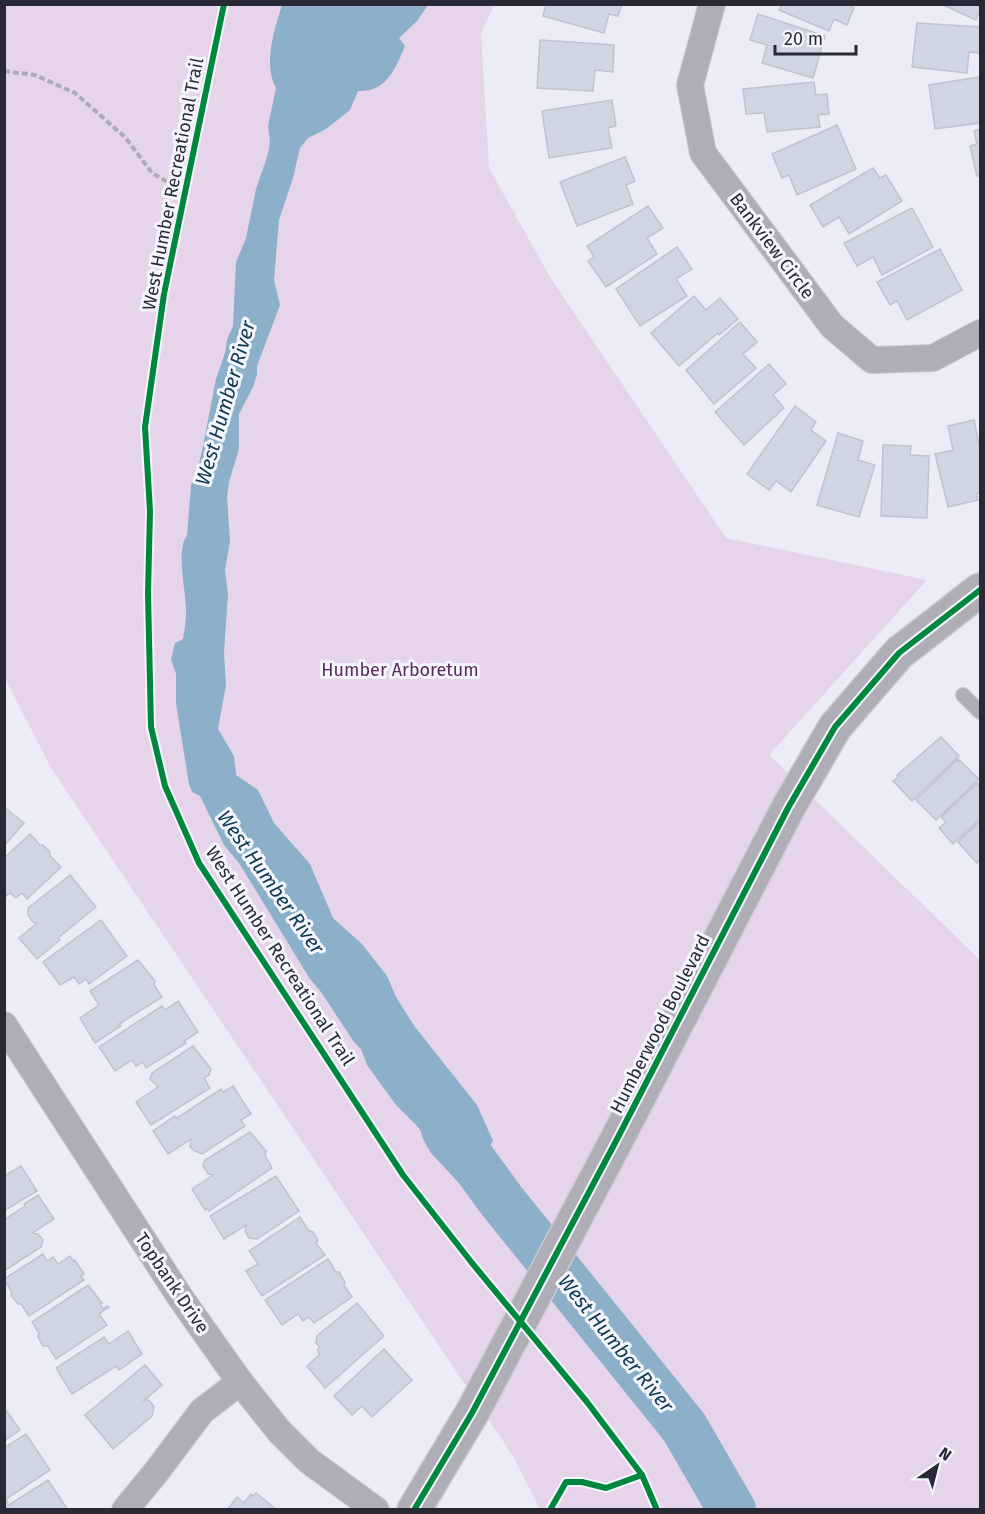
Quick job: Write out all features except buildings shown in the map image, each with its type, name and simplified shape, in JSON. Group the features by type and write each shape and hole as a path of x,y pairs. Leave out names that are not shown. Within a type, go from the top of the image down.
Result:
{"street":[{"name":"Bankview Circle","path":"712,4 690,85 704,153 832,326 872,360 933,358 981,333"},
{"name":"Humberwood Boulevard","path":"414,1509 472,1413 788,808 835,727 899,653 981,590"},
{"name":"Topbank Drive","path":"4,1025 180,1297 240,1382 279,1431 309,1461 376,1509"},
{"path":"125,1509 202,1411 240,1382"}],"lane":[{"path":"963,694 981,712"}],"path":[{"path":"4,71 35,75 75,93 126,138 152,173 185,192"}],"green space":[{"name":"Humber Arboretum","path":"5,5 494,5 481,33 489,168 550,277 726,538 927,580 769,755 980,960 980,1509 540,1509 513,1456 51,768 5,678"}],"water":[{"path":"282,5 428,5 417,21 399,38 405,46 389,78 376,88 358,91 350,110 326,129 308,138 300,148 279,220 274,280 280,305 257,366 253,387 239,414 239,449 227,497 230,541 225,570 228,594 224,653 226,685 218,729 234,756 236,775 258,790 274,823 310,864 333,918 362,944 387,976 396,997 415,1027 477,1105 493,1141 466,1186 458,1182 431,1153 420,1129 396,1105 367,1065 361,1049 310,979 239,863 224,845 200,796 192,792 176,704 176,674 171,659 175,643 183,639 186,621 182,552 187,535 191,485 196,476 202,451 216,379 233,326 236,262 246,238 256,189 268,154 270,141 268,126 276,88 270,68 271,47"}],"waterway":[{"name":"West Humber River","path":"439,1115 501,1200 684,1427 732,1510"}],"cycle path":[{"name":"West Humber Recreational Trail","path":"224,4 164,294 145,427 150,511 148,593 151,727 165,786 199,863 403,1175 472,1263 587,1402 642,1475 657,1510"},
{"path":"414,1510 472,1413 788,808 835,727 899,653 980,590"},
{"path":"550,1510 566,1482 582,1482 606,1488 642,1475"}]}
